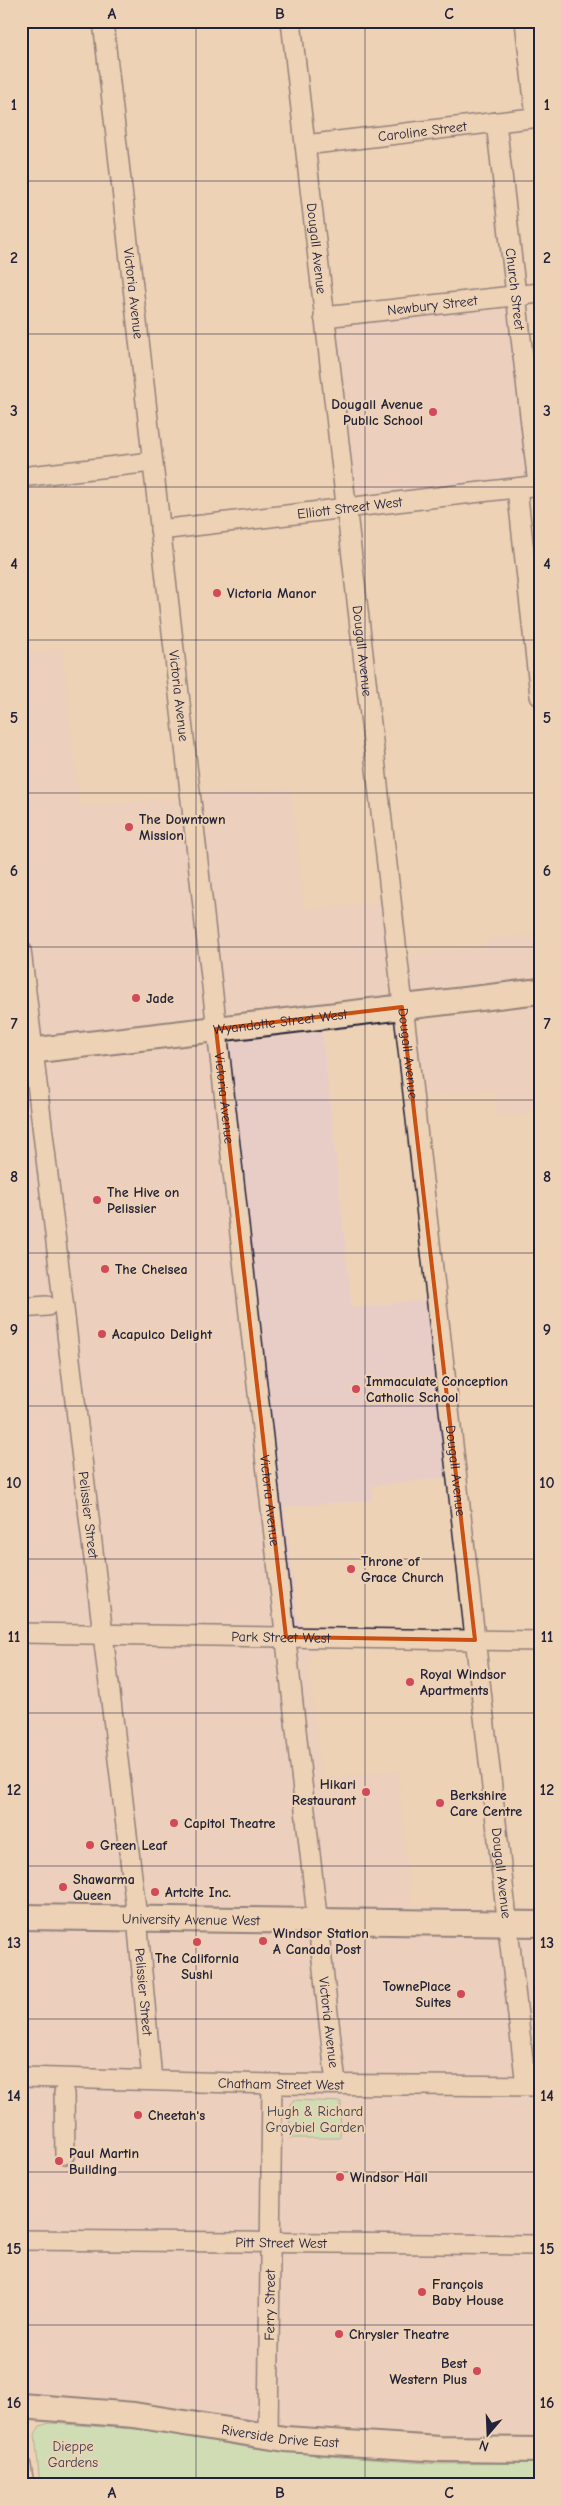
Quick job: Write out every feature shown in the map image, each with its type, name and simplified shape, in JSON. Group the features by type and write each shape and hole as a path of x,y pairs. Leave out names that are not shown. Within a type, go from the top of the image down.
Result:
{"main road":[{"name":"Wyandotte Street West","path":"27,1051 540,991"},
{"name":"University Avenue West","path":"21,1917 540,1924"},
{"name":"Riverside Drive East","path":"21,2406 134,2415 268,2436 440,2449 540,2450"}],"street":[{"name":"Victoria Avenue","path":"103,21 336,2084"},
{"name":"Dougall Avenue","path":"291,21 507,1923 533,2086"},
{"path":"525,21 538,118"},
{"name":"Caroline Street","path":"305,145 538,118"},
{"name":"Church Street","path":"496,122 539,485"},
{"name":"Newbury Street","path":"324,318 540,293"},
{"path":"21,477 152,462"},
{"name":"Elliott Street West","path":"160,530 539,485"},
{"path":"517,488 540,696"},
{"name":"Pelissier Street","path":"21,950 27,1051 103,1634 137,1918 152,2080"},
{"path":"21,1308 48,1306"},
{"name":"Park Street West","path":"21,1632 540,1641"},
{"name":"Chatham Street West","path":"21,2077 272,2084 533,2086"},
{"name":"Ferry Street","path":"268,2436 272,2084"},
{"path":"64,2093 65,2154"},
{"name":"Pitt Street West","path":"21,2240 540,2245"},
{"path":"21,2466 24,2485"}],"highlighted area":[{"path":"402,1007 475,1640 286,1637 216,1029"}],"shaded area":[{"name":"Dougall Avenue Public School","path":"497,305 507,307 511,316 528,468 527,475 521,479 359,497 354,489 334,331 336,325"},
{"path":"62,649 80,807 291,788 304,910 401,900 409,955 487,946 486,939 540,933 540,976 21,1038 21,654"},
{"path":"540,1007 540,1112 497,1118 494,1090 421,1097 416,1033 424,1021"},
{"path":"322,1032 352,1308 431,1299 451,1477 372,1486 373,1500 285,1507 297,1615 318,1651 310,1655 308,1663 322,1778 398,1771 411,1906 540,1909 540,2434 433,2434 291,2424 230,2418 151,2402 21,2391 21,1068"}],"green space":[{"name":"Hugh & Richard Graybiel Garden","path":"294,2100 341,2102 340,2138 290,2138 290,2104"},
{"name":"Dieppe Gardens","path":"49,2423 149,2430 252,2448 329,2456 439,2464 540,2463 540,2485 40,2485 35,2434 40,2426"}],"place":[{"name":"Dougall Avenue Public School","path":"433,412"},
{"name":"Victoria Manor","path":"217,593"},
{"name":"The Downtown Mission","path":"129,827"},
{"name":"Jade","path":"136,998"},
{"name":"The Hive on Pelissier","path":"97,1200"},
{"name":"The Chelsea","path":"105,1269"},
{"name":"Acapulco Delight","path":"102,1334"},
{"name":"Immaculate Conception Catholic School","path":"356,1389"},
{"name":"Throne of Grace Church","path":"351,1569"},
{"name":"Royal Windsor Apartments","path":"410,1682"},
{"name":"Hikari Restaurant","path":"366,1792"},
{"name":"Berkshire Care Centre","path":"440,1803"},
{"name":"Capitol Theatre","path":"174,1823"},
{"name":"Green Leaf","path":"90,1845"},
{"name":"Shawarma Queen","path":"63,1887"},
{"name":"Artcite Inc.","path":"155,1892"},
{"name":"Windsor Station A Canada Post","path":"263,1941"},
{"name":"The California Sushi","path":"197,1942"},
{"name":"TownePlace Suites","path":"461,1994"},
{"name":"Cheetah's","path":"138,2115"},
{"name":"Paul Martin Building","path":"59,2161"},
{"name":"Windsor Hall","path":"340,2177"},
{"name":"François Baby House","path":"422,2292"},
{"name":"Chrysler Theatre","path":"339,2334"},
{"name":"Best Western Plus","path":"477,2371"}]}
